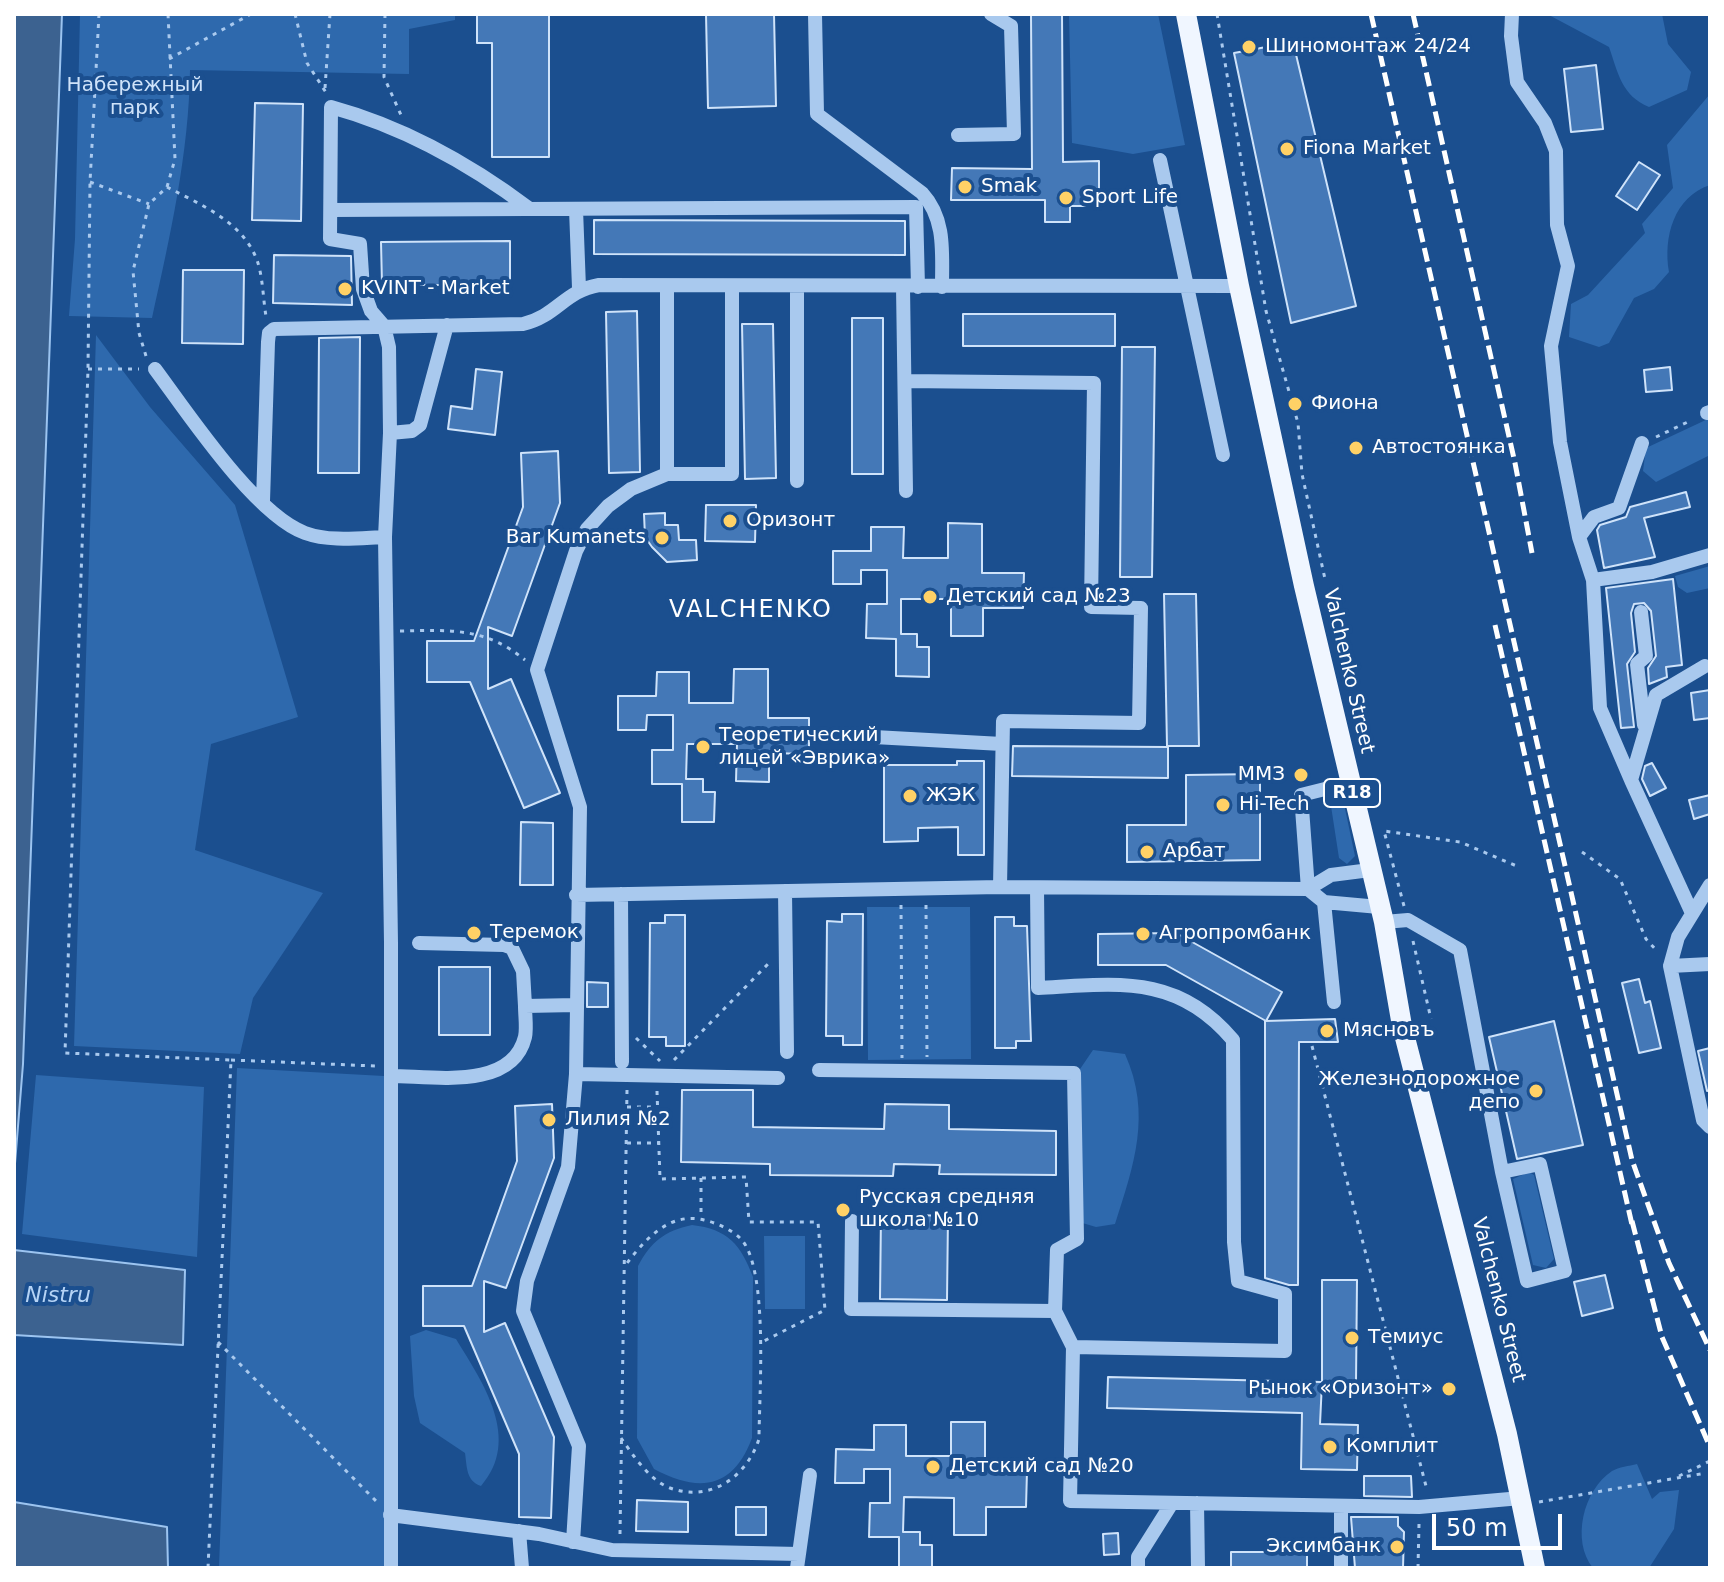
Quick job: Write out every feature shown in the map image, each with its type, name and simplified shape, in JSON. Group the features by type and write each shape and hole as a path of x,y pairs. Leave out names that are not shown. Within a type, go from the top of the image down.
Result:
{"main road":[{"name":"Valchenko Street","path":"1186,14 1239,286 1349,783 1382,915 1402,1026 1530,1500 1535,1568"}],"street":[{"path":"815,14 817,114 922,193 935,207 940,231 942,287"},
{"path":"958,135 1014,134 1011,26 991,14"},
{"path":"1512,14 1511,36 1517,82 1545,123 1556,151 1557,225 1568,266 1551,346 1560,442 1579,537 1593,580 1600,708 1691,911"},
{"path":"391,1568 391,1072 385,537 390,433 389,347 384,326 371,311 363,289 360,244 330,239 331,107 377,119 483,174 530,209"},
{"path":"1160,160 1223,455"},
{"path":"331,210 916,207 905,381 906,491"},
{"path":"576,209 579,288"},
{"path":"263,501 269,333 282,327 536,321 579,288 599,285 1239,286"},
{"path":"667,286 667,474"},
{"path":"573,1542 579,1446 523,1311 527,1281 568,1167 576,1074 576,895 580,807 537,670 576,551 587,529 608,506 631,489 667,474 732,474 732,286"},
{"path":"797,286 797,481"},
{"path":"390,433 412,431 420,425 447,325"},
{"path":"155,369 224,460 289,525 305,533 344,538 385,537"},
{"path":"905,381 1094,383 1091,607 1141,608 1139,723 1003,721 1000,887"},
{"path":"1579,537 1594,517 1619,508 1642,443"},
{"path":"1593,580 1652,572 1710,555"},
{"path":"1641,612 1646,656 1637,664 1645,733"},
{"path":"1631,780 1656,695 1705,666"},
{"path":"874,737 1002,744"},
{"path":"1349,783 1301,795 1308,889 1324,902 1408,920 1460,950 1502,1172 1527,1281 1565,1271 1540,1164 1502,1172"},
{"path":"576,895 1000,887 1308,889 1331,875 1370,870"},
{"path":"1710,885 1691,911 1670,966 1703,1120 1710,1127"},
{"path":"1037,888 1038,988 1132,983 1185,1000 1215,1018 1233,1040 1234,1242 1238,1281 1285,1294 1285,1351 1073,1347"},
{"path":"785,891 787,1052"},
{"path":"621,894 624,1068"},
{"path":"1324,902 1334,1002"},
{"path":"391,1072 491,1074 513,1060 525,1037 523,971 512,948 504,945 419,943"},
{"path":"1670,966 1710,964"},
{"path":"525,1006 576,1005"},
{"path":"576,1074 624,1068 656,1075 778,1078"},
{"path":"819,1070 1074,1073 1077,1239 1057,1250 1055,1311 1073,1347 1070,1501 1419,1507 1530,1500"},
{"path":"852,1221 851,1309 1055,1311"},
{"path":"390,1515 519,1531 612,1550 798,1561 810,1475"},
{"path":"1138,1568 1138,1557 1172,1503"},
{"path":"1197,1503 1198,1568"},
{"path":"1341,1506 1341,1568"},
{"path":"519,1531 522,1568"}],"path":[{"path":"99,14 90,182 88,369 65,1053 231,1060 391,1072"},
{"path":"88,369 155,369 142,344 134,300 133,271 149,204 167,187 175,159 168,14"},
{"path":"169,59 251,14"},
{"path":"295,14 307,63 325,88 331,107"},
{"path":"325,88 330,14"},
{"path":"385,14 384,77 406,134"},
{"path":"1217,14 1266,311 1298,423 1302,474 1325,579"},
{"path":"90,182 149,204"},
{"path":"167,187 223,217 243,236 257,261 269,333"},
{"path":"1642,443 1708,412"},
{"path":"388,632 478,633 510,648 537,670"},
{"path":"1431,1019 1384,831 1460,842 1519,867"},
{"path":"1582,852 1620,879 1646,939 1670,966"},
{"path":"901,889 902,1060"},
{"path":"926,889 927,1060"},
{"path":"622,1024 667,1067 786,945"},
{"path":"1312,1046 1427,1492 1419,1507 1418,1568"},
{"path":"208,1568 231,1060"},
{"path":"620,1535 627,1107 624,1068"},
{"path":"656,1075 660,1179 746,1177 749,1222 818,1222 825,1310 758,1344"},
{"path":"627,1107 657,1107"},
{"path":"626,1143 659,1143"},
{"path":"701,1178 701,1219"},
{"path":"621,1438 639,1462 670,1488 715,1489 741,1474 752,1459 759,1439 758,1275 742,1240 726,1228 701,1219 661,1227 649,1236 624,1267"},
{"path":"218,1342 390,1515"},
{"path":"1676,1478 1710,1461"},
{"path":"1530,1500 1706,1473"}],"green space":[{"name":"Набережный парк","path":"80,14 455,14 455,20 409,29 409,74 190,70 182,164 152,318 69,316 75,239"},
{"path":"1069,14 1158,14 1185,145 1133,154 1072,143"},
{"path":"1547,14 1662,14 1668,44 1691,72 1687,90 1649,107 1633,97 1622,83 1609,47"},
{"path":"1710,94 1710,185 1688,199 1674,220 1668,245 1669,272 1654,289 1634,298 1609,343 1599,347 1569,337 1571,304 1588,295 1645,233 1642,224 1673,188 1667,145"},
{"path":"96,335 150,407 235,505 298,717 211,744 195,850 323,893 253,998 240,1054 74,1046"},
{"path":"1710,418 1710,455 1656,482 1643,471 1646,448"},
{"path":"1710,566 1710,588 1687,593 1678,587 1675,576"},
{"path":"1344,804 1355,856 1347,864 1339,858 1331,806"},
{"path":"867,907 970,907 971,1059 868,1060"},
{"path":"1093,1050 1125,1054 1138,1098 1139,1119 1134,1160 1115,1224 1096,1227 1079,1222 1078,1072"},
{"path":"237,1068 384,1076 384,1568 219,1568"},
{"path":"36,1075 204,1087 197,1257 22,1234"},
{"path":"1529,1172 1534,1175 1554,1259 1546,1268 1533,1265 1513,1179"},
{"path":"692,1225 715,1230 732,1240 753,1277 752,1438 735,1468 725,1477 700,1483 670,1477 654,1469 637,1438 638,1266 659,1239"},
{"path":"764,1236 805,1236 805,1309 765,1309"},
{"path":"426,1330 456,1339 487,1392 494,1411 498,1449 493,1468 481,1486 470,1477 465,1453 420,1423 414,1396 410,1336"},
{"path":"1637,1464 1652,1499 1660,1492 1679,1490 1674,1529 1649,1568 1593,1568 1583,1544 1583,1516 1587,1503 1594,1490 1612,1471"}],"water":[{"path":"14,14 62,14 23,1064 14,1176"},
{"name":"Nistru","path":"14,1250 185,1270 183,1345 14,1335"},
{"path":"14,1502 167,1527 168,1568 14,1568"}],"building":[{"path":"477,14 549,14 549,157 492,157 492,43 477,43"},
{"path":"706,14 774,14 776,106 708,108"},
{"path":"1031,14 1062,14 1063,162 1099,161 1099,190 1087,191 1087,206 1070,206 1070,222 1045,222 1045,200 951,200 952,168 1032,169"},
{"name":"Fiona Market","path":"1293,42 1356,306 1291,323 1234,53"},
{"path":"1596,65 1603,129 1571,132 1564,69"},
{"path":"255,103 303,104 301,221 252,220"},
{"path":"1639,162 1660,175 1637,210 1616,196"},
{"path":"594,220 905,221 905,255 594,254"},
{"path":"510,241 510,285 382,285 381,242"},
{"path":"274,255 351,256 352,305 273,303"},
{"path":"183,270 244,270 243,344 182,343"},
{"path":"637,311 640,472 609,473 606,312"},
{"path":"963,314 1115,314 1115,346 963,346"},
{"path":"852,318 883,318 883,474 852,474"},
{"path":"742,324 773,324 776,478 745,479"},
{"path":"360,337 359,473 318,473 319,338"},
{"path":"1122,347 1155,347 1152,577 1120,577"},
{"path":"1670,367 1672,390 1646,392 1644,370"},
{"path":"476,369 502,372 495,435 448,429 451,406 472,409"},
{"path":"558,451 560,503 512,636 488,627 488,689 511,679 560,793 524,808 470,682 427,682 427,641 474,641 523,507 521,453"},
{"path":"1686,492 1690,507 1644,518 1655,557 1604,568 1597,530 1600,525 1626,517 1630,507"},
{"name":"Оризонт","path":"706,505 756,505 755,542 705,541"},
{"name":"Bar Kumanets","path":"665,513 665,525 678,525 679,540 696,540 697,560 667,562 645,537 644,514"},
{"path":"948,523 982,524 982,573 1024,573 1023,608 983,608 983,636 951,636 951,599 901,599 901,634 917,634 917,647 929,647 929,677 896,676 896,639 866,638 867,604 887,604 887,570 861,570 861,584 833,584 833,551 871,551 871,527 904,527 903,558 948,558"},
{"path":"1673,579 1682,665 1666,667 1667,677 1649,684 1648,668 1656,656 1651,611 1644,603 1634,604 1631,613 1635,652 1627,664 1634,727 1621,728 1606,588"},
{"path":"1164,594 1196,594 1199,746 1167,746"},
{"path":"734,669 768,669 768,718 809,718 809,754 769,753 769,782 736,781 737,744 687,744 686,779 703,779 703,792 715,792 714,822 682,822 682,784 652,784 652,750 673,750 673,715 647,715 646,730 618,730 618,696 656,696 657,672 689,672 689,703 733,703"},
{"path":"1710,690 1710,718 1694,720 1691,693"},
{"path":"1013,746 1168,747 1168,778 1012,776"},
{"path":"957,761 984,761 984,855 958,855 958,827 918,828 918,841 884,842 884,765 957,765"},
{"path":"1652,763 1666,788 1650,796 1642,779 1645,766"},
{"name":"Hi-Tech","path":"1260,774 1260,860 1127,862 1127,825 1186,825 1186,775"},
{"path":"1710,795 1710,814 1694,819 1689,800"},
{"path":"521,822 553,823 553,885 520,885"},
{"path":"842,914 863,914 862,1045 843,1045 843,1036 826,1036 827,921 842,922"},
{"path":"665,915 685,915 685,1046 666,1046 666,1037 649,1037 650,923 665,923"},
{"path":"995,917 1014,917 1014,926 1027,926 1031,1041 1016,1041 1016,1048 995,1048"},
{"path":"1176,933 1282,992 1266,1021 1166,965 1098,965 1098,934"},
{"path":"439,967 490,967 490,1035 439,1035"},
{"path":"1639,979 1645,1003 1650,1001 1661,1048 1639,1053 1622,983"},
{"path":"587,982 608,983 608,1007 587,1007"},
{"path":"1335,1019 1338,1042 1299,1042 1298,1285 1289,1285 1265,1278 1265,1021"},
{"name":"Железнодорожное депо","path":"1554,1021 1583,1145 1517,1159 1489,1037"},
{"path":"1710,1048 1710,1090 1707,1091 1698,1051"},
{"path":"682,1090 753,1090 753,1127 884,1129 885,1104 949,1105 949,1129 1056,1131 1056,1175 939,1174 940,1165 894,1164 893,1176 770,1175 770,1164 681,1162"},
{"path":"552,1104 554,1158 506,1288 484,1281 484,1332 505,1323 554,1437 551,1518 519,1517 519,1454 464,1326 423,1326 423,1286 472,1286 517,1161 515,1106"},
{"path":"881,1214 948,1216 947,1300 880,1299"},
{"path":"1605,1275 1613,1308 1582,1316 1574,1282"},
{"path":"1322,1280 1357,1280 1356,1382 1322,1382"},
{"path":"1108,1377 1322,1382 1320,1424 1358,1425 1357,1470 1301,1469 1302,1413 1107,1408"},
{"path":"951,1422 985,1422 985,1471 1027,1471 1026,1507 986,1507 986,1535 954,1535 954,1498 904,1497 903,1532 920,1532 920,1545 932,1545 932,1568 899,1568 899,1537 869,1537 870,1503 890,1503 890,1469 864,1469 864,1483 835,1483 836,1449 874,1450 874,1425 906,1425 906,1456 951,1456"},
{"path":"1364,1476 1411,1476 1412,1497 1364,1496"},
{"path":"637,1500 688,1502 688,1532 636,1531"},
{"path":"736,1507 766,1507 766,1535 736,1535"},
{"path":"1351,1517 1398,1517 1398,1526 1404,1532 1403,1568 1355,1568"},
{"path":"1118,1533 1119,1554 1104,1555 1103,1534"},
{"path":"1231,1552 1307,1552 1307,1568 1231,1568"}],"railway":[{"path":"1371,14 1632,1160 1669,1263 1710,1350"},
{"path":"1413,14 1515,463 1532,553"},
{"path":"1495,625 1633,1229"},
{"path":"1632,1221 1662,1337 1710,1447"}],"place":[{"name":"Шиномонтаж 24/24","path":"1249,47"},
{"name":"Fiona Market","path":"1287,149"},
{"name":"Smak","path":"965,187"},
{"name":"Sport Life","path":"1066,198"},
{"name":"KVINT - Market","path":"345,289"},
{"name":"Фиона","path":"1295,404"},
{"name":"Автостоянка","path":"1356,448"},
{"name":"Оризонт","path":"730,521"},
{"name":"Bar Kumanets","path":"662,538"},
{"name":"Детский сад №23","path":"930,597"},
{"name":"Теоретический лицей «Эврика»","path":"703,747"},
{"name":"ММЗ","path":"1301,775"},
{"name":"ЖЭК","path":"910,796"},
{"name":"Hi-Tech","path":"1223,805"},
{"name":"Арбат","path":"1147,852"},
{"name":"Теремок","path":"474,933"},
{"name":"Агропромбанк","path":"1143,934"},
{"name":"Мясновъ","path":"1327,1031"},
{"name":"Железнодорожное депо","path":"1536,1091"},
{"name":"Лилия №2","path":"549,1120"},
{"name":"Русская средняя школа №10","path":"843,1210"},
{"name":"Темиус","path":"1352,1338"},
{"name":"Рынок «Оризонт»","path":"1449,1389"},
{"name":"Комплит","path":"1330,1447"},
{"name":"Детский сад №20","path":"933,1467"},
{"name":"Эксимбанк","path":"1397,1547"}],"district":[{"name":"VALCHENKO","path":"751,611"}]}
